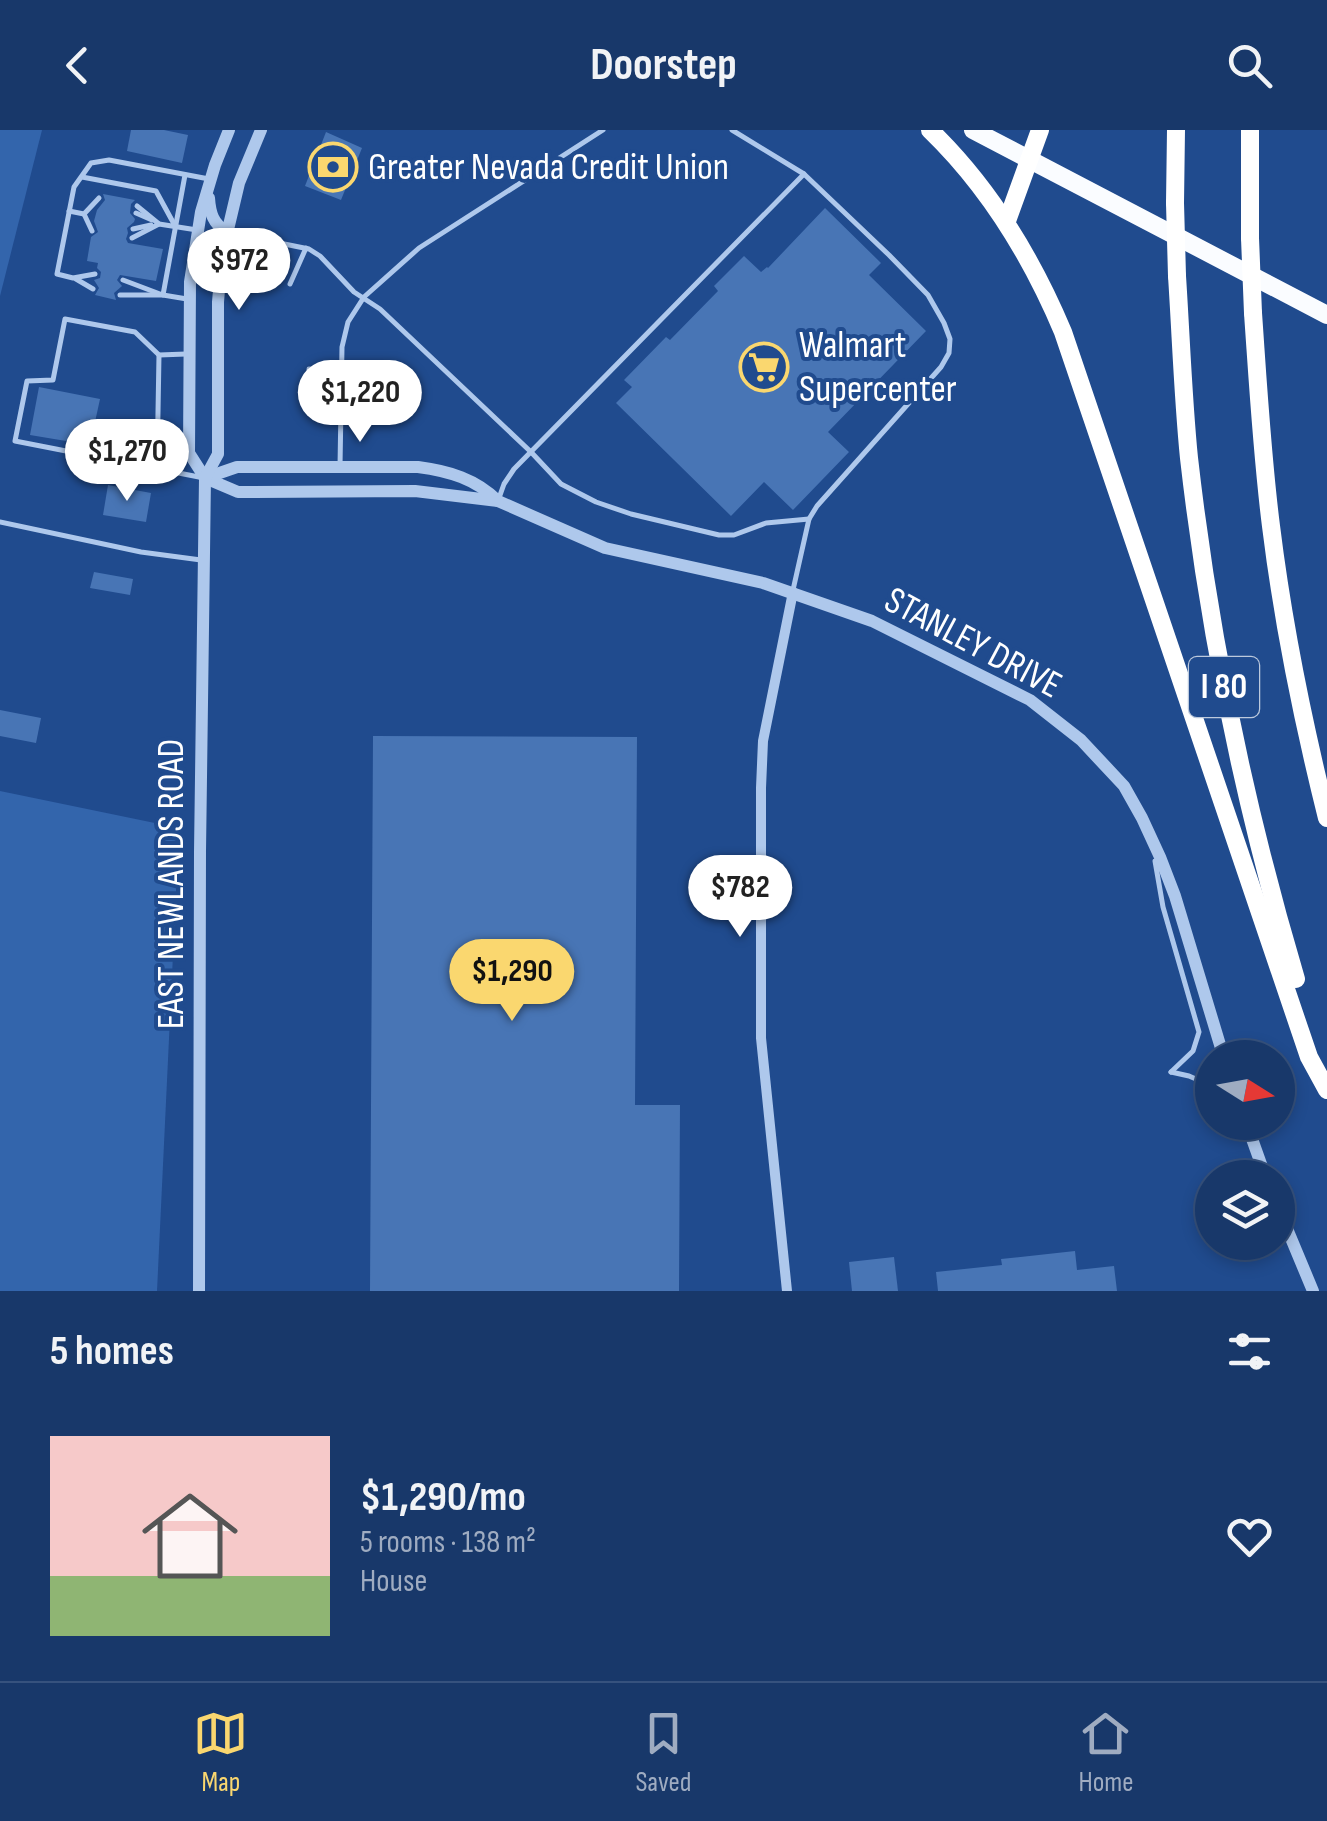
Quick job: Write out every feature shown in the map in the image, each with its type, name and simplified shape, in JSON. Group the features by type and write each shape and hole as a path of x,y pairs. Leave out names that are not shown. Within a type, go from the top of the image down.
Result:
{"highway":[{"path":"930,130 970,172 1006,221 1063,332 1309,1057 1327,1090"},
{"path":"973,130 1327,315"},
{"path":"988,130 1029,158"},
{"path":"1006,221 1040,130"},
{"name":"I 80","path":"1176,130 1178,276 1189,453 1200,544 1219,663 1254,827 1327,1090"},
{"name":"I 80","path":"1250,130 1253,313 1271,529 1301,705 1327,818"}],"street":[{"name":"EAST NEWLANDS ROAD","path":"205,478 189,453 192,258 209,182 228,130"},
{"name":"EAST NEWLANDS ROAD","path":"198,1291 205,478 218,454 218,302 227,232 240,183 261,130"},
{"path":"209,182 210,211 227,232"},
{"name":"STANLEY DRIVE","path":"205,478 237,467 418,467 445,471 482,485 498,501"},
{"name":"STANLEY DRIVE","path":"205,478 238,492 430,492 498,501 605,548 793,592 872,621 1030,700 1082,740 1124,786 1151,837 1175,896 1219,1040"},
{"path":"786,1291 761,1038 761,788 763,741 793,592"},
{"path":"1295,1254 1313,1291"}],"lane":[{"path":"340,466 342,348 348,322 364,298 419,248 603,130"},
{"path":"732,130 804,174 889,254 928,296 950,339 949,353 941,367 808,519 793,592"},
{"path":"93,289 57,274 74,187 91,163 100,160 209,182"},
{"path":"498,501 514,469 804,174"},
{"path":"163,295 184,175"},
{"path":"82,177 156,191 175,226"},
{"path":"84,214 98,202"},
{"path":"137,209 159,224"},
{"path":"69,211 84,214 94,222"},
{"path":"84,214 92,232"},
{"path":"132,238 159,224"},
{"path":"133,230 159,224 198,230"},
{"path":"227,232 306,248 320,256 561,484 596,502 720,534 734,535 766,524 808,519"},
{"path":"290,284 306,248"},
{"path":"73,278 96,274"},
{"path":"123,280 190,300"},
{"path":"120,295 163,295"},
{"path":"189,354 159,355 134,332 65,319 53,380 27,381 14,441 205,478"},
{"path":"158,469 159,355"},
{"path":"310,369 342,370"},
{"path":"0,522 204,561"},
{"path":"1151,837 1164,908 1199,1032 1197,1040"},
{"path":"1195,1045 1171,1072 1195,1079"}],"shaded area":[{"path":"0,130 42,130 0,296"},
{"path":"0,791 179,828 157,1291 0,1291"}],"building":[{"path":"131,130 188,135 182,163 127,151"},
{"name":"Greater Nevada Credit Union","path":"326,132 362,148 341,200 305,186"},
{"path":"103,194 135,200 130,213 135,219 127,228 128,243 163,249 156,281 120,275 117,280 122,286 114,293 116,300 95,295 99,288 94,280 100,278 101,272 98,263 87,261 91,237 98,232 94,221 105,200"},
{"name":"Walmart Supercenter","path":"825,208 881,263 869,275 926,331 828,432 849,452 793,510 764,482 731,516 616,403 632,387 624,380 718,291 714,286 744,256 761,272 768,268"},
{"path":"39,387 100,399 90,445 30,435"},
{"path":"108,485 151,493 146,522 103,515"},
{"path":"94,572 133,579 130,595 90,588"},
{"path":"0,710 41,718 36,743 0,736"},
{"path":"373,736 637,737 635,1105 680,1105 679,1291 370,1291"},
{"path":"1075,1251 1077,1270 1114,1266 1117,1291 938,1291 936,1272 1002,1265 1001,1259"},
{"path":"894,1257 898,1291 852,1291 849,1262"}],"place":[{"name":"Greater Nevada Credit Union","path":"333,167"},
{"name":"Walmart Supercenter","path":"764,367"}]}
